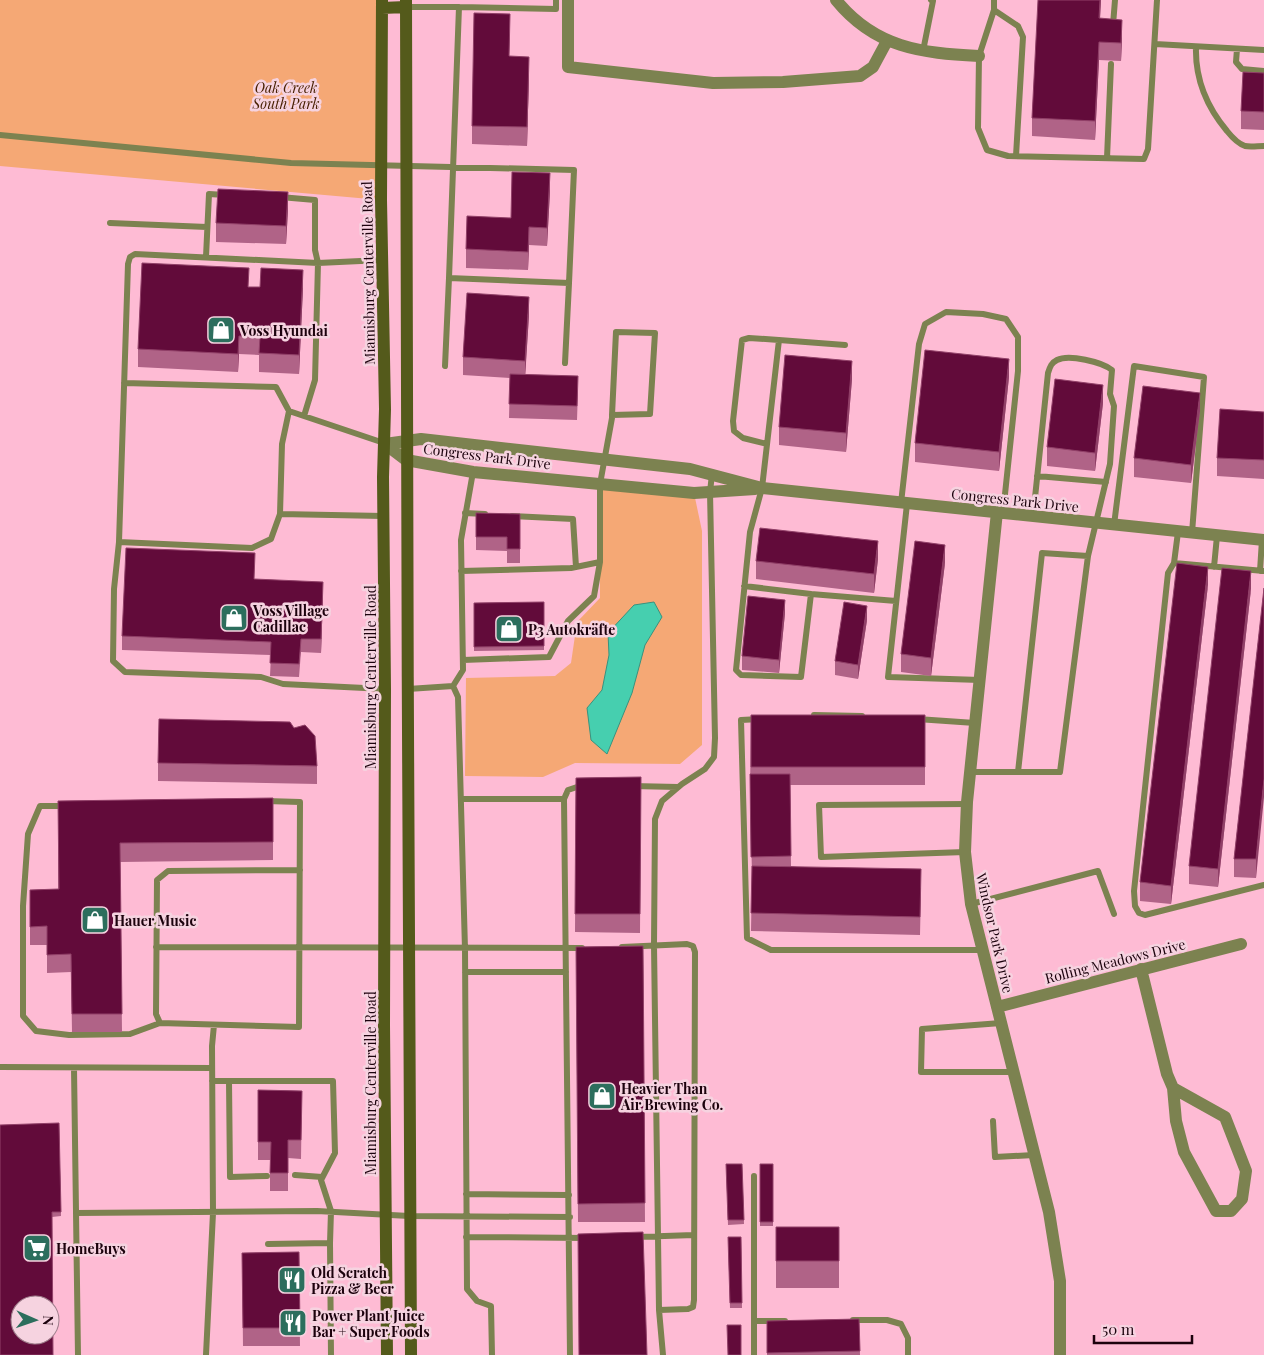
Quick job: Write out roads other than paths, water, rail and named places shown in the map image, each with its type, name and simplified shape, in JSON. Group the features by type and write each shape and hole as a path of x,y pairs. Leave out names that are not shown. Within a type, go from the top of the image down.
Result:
{"main road":[{"path":"382,4 406,4 408,166 406,460 411,1355"},
{"name":"Miamisburg Centerville Road","path":"382,4 387,1355"},
{"path":"386,689 408,689"}],"street":[{"path":"568,0 568,67 713,83 793,82 860,76 873,66 887,41"},
{"path":"836,0 854,20 887,41 923,51 980,56"},
{"name":"Congress Park Drive","path":"385,444 407,439 690,469 762,488 1263,540"},
{"name":"Congress Park Drive","path":"385,444 406,460 473,472 694,493 762,488"},
{"name":"Windsor Park Drive","path":"1000,513 975,723 964,852 971,904 1056,1247 1060,1281 1060,1355"},
{"name":"Rolling Meadows Drive","path":"996,1007 1241,944"},
{"path":"1141,969 1167,1074 1173,1088 1176,1121 1184,1152 1216,1211 1231,1212 1242,1199 1246,1171 1225,1117 1173,1088"}],"lane":[{"path":"406,4 556,9 556,0"},
{"path":"923,51 933,1 931,0"},
{"path":"994,0 994,10 980,56 978,128 987,150 1016,156 1144,159 1148,149 1157,0"},
{"path":"1113,25 1114,0"},
{"path":"445,366 459,7"},
{"path":"994,10 1018,26 1023,37 1016,156"},
{"path":"1155,44 1264,50"},
{"path":"1196,46 1196,62 1202,92 1214,115 1232,136 1244,146 1264,146"},
{"path":"1237,49 1236,62 1242,70 1264,70"},
{"path":"1107,158 1111,64"},
{"path":"0,135 292,163 574,170 565,363"},
{"path":"206,257 209,194 237,195"},
{"path":"273,197 316,200 315,250 318,263 315,380 304,416"},
{"path":"110,223 207,227"},
{"path":"382,260 318,263 135,254 130,257 128,264 119,542 114,589 114,660 125,672 261,677 283,684 386,689"},
{"path":"449,278 569,283"},
{"path":"980,680 888,677 919,344 925,324 946,312 983,314 1006,319 1018,337 1018,371 1000,513"},
{"path":"463,660 549,657 568,621 594,596 600,562 600,484 612,415 616,332 655,333 650,414 612,415"},
{"path":"767,444 743,438 734,431 742,340 749,338 846,345"},
{"path":"779,340 762,488 750,532 736,670 742,675 801,677 811,594"},
{"path":"970,772 1060,772 1088,556 1110,464 1114,406 1110,394 1112,370 1098,361 1059,359 1051,364 1048,373 1033,517"},
{"path":"1114,525 1134,366 1204,377 1192,533"},
{"path":"119,542 252,548 271,539 280,514 282,444 289,411 276,387 124,383"},
{"path":"289,411 385,444"},
{"path":"453,686 463,670 460,540 473,472"},
{"path":"662,1355 659,1310 654,945 655,819 662,801 678,787 705,769 714,757 710,492 712,474"},
{"path":"1037,476 1106,482"},
{"path":"465,513 494,515"},
{"path":"280,514 384,516"},
{"path":"504,516 573,519 576,567"},
{"path":"1178,532 1174,563 1168,573 1134,891 1135,906 1139,913 1144,914 1264,885"},
{"path":"1214,567 1217,536"},
{"path":"1174,563 1262,571 1263,540"},
{"path":"1018,772 1042,552 1088,556"},
{"path":"461,571 576,567 600,562"},
{"path":"744,586 896,601"},
{"path":"408,689 453,686"},
{"path":"453,686 458,697 462,799 467,1289 477,1301 491,1306 492,1355"},
{"path":"810,716 840,714 869,716"},
{"path":"771,718 741,720 747,938 771,950 982,950"},
{"path":"908,719 975,723"},
{"path":"570,1355 564,799 568,790 585,785 594,785"},
{"path":"622,786 678,787"},
{"path":"462,799 564,799"},
{"path":"69,806 40,806 28,834 23,906 23,1016 36,1030 69,1035 130,1034 160,1023 299,1027 300,802 254,800"},
{"path":"964,852 821,857 819,805 967,804"},
{"path":"160,1023 156,1014 157,880 168,871 300,870"},
{"path":"971,904 1098,871 1114,914"},
{"path":"615,947 687,944 693,946 694,952 694,1307 659,1310"},
{"path":"156,947 586,948"},
{"path":"465,972 566,972"},
{"path":"1001,1024 922,1029 921,1072 1013,1072"},
{"path":"206,1355 213,1213 212,1068 214,1025"},
{"path":"0,1067 212,1068"},
{"path":"74,1068 78,1355"},
{"path":"212,1081 333,1081 335,1153 322,1177 331,1211 331,1355"},
{"path":"229,1081 230,1177 268,1176"},
{"path":"993,1121 995,1157 1034,1155"},
{"path":"295,1175 322,1177"},
{"path":"754,1176 754,1355"},
{"path":"466,1194 569,1195"},
{"path":"76,1213 331,1211 409,1216 570,1217"},
{"path":"629,1237 694,1235"},
{"path":"466,1237 589,1238"},
{"path":"268,1244 330,1243"},
{"path":"849,1320 887,1320 901,1324 908,1338 908,1355"},
{"path":"754,1321 792,1321"}],"place":[{"name":"Voss Hyundai","path":"221,330"},
{"name":"Voss Village Cadillac","path":"234,618"},
{"name":"P3 Autokräfte","path":"509,629"},
{"name":"Hauer Music","path":"95,920"},
{"name":"Heavier Than Air Brewing Co.","path":"602,1096"},
{"name":"HomeBuys","path":"37,1248"},
{"name":"Old Scratch Pizza & Beer","path":"292,1280"},
{"name":"Power Plant Juice Bar + Super Foods","path":"293,1323"}],"park label":[{"name":"Oak Creek South Park","path":"286,95"}]}
